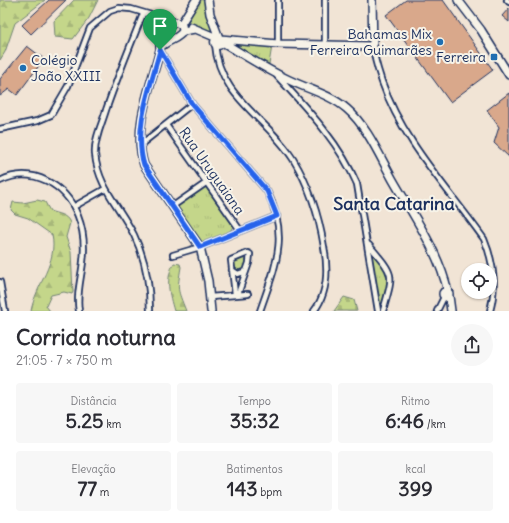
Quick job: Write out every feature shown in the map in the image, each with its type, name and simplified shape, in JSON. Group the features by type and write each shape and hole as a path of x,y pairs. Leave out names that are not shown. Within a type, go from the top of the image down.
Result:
{"street":[{"path":"160,49 166,41 180,35 179,25 191,0"},
{"path":"196,0 179,25 165,30 162,36 141,127 139,146 144,165 200,247 204,260 211,311"},
{"path":"208,0 210,14 218,40 218,67 224,80 233,93 266,126 293,158 316,206 326,256 326,273 322,297 314,311"},
{"path":"278,0 278,44"},
{"path":"325,0 325,46"},
{"path":"372,0 373,46 376,65 389,102 403,128 484,239 489,251 494,277 494,291 490,311"},
{"path":"458,0 481,30 509,75"},
{"path":"0,129 37,121 51,115 68,86 90,28 103,16 118,8 131,9 195,29 218,40 275,73 333,99 347,109 355,118 384,164 429,243 439,266 450,310"},
{"path":"143,14 112,94 95,152 97,167 105,189 134,235 146,266 150,287 150,311"},
{"path":"158,18 168,36 174,38"},
{"path":"218,40 325,46 373,46"},
{"path":"160,49 192,104 267,191 277,216 280,237 278,254 260,311"},
{"path":"275,73 322,126 349,165 357,184 378,311"},
{"path":"139,146 192,104"},
{"name":"Rua Uruguaiana","path":"166,125 240,230"},
{"path":"0,181 15,175 25,174 35,176 50,183 66,195 74,206 79,219 84,246 77,301 79,311"},
{"path":"173,206 206,183"},
{"path":"74,206 105,189"},
{"path":"173,255 200,247 277,216"},
{"path":"368,244 388,269 391,276 383,311"},
{"path":"248,253 250,256 247,270 237,294 231,260 248,253"},
{"path":"232,270 241,274 247,270"},
{"path":"0,282 6,311"},
{"path":"210,297 248,294"},
{"path":"437,311 446,295"}],"green space":[{"path":"0,0 45,0 15,23 5,52 0,60"},
{"path":"74,0 98,0 89,18 73,39 55,37 54,21"},
{"path":"200,0 205,0 208,16 214,33 188,21"},
{"path":"229,43 272,46 269,64"},
{"path":"205,186 233,226 230,232 203,243 177,207"},
{"path":"37,200 45,202 50,211 64,216 70,223 66,237 71,252 73,292 72,294 64,292 51,295 46,306 50,311 31,311 52,255 52,235 28,218 15,214 11,210 13,202 23,203"},
{"path":"371,249 384,266 388,278 387,291 381,311 379,311"},
{"path":"241,257 247,261 244,272 234,271 233,262"},
{"path":"174,263 180,264 181,267 179,289 186,311 174,311 169,280"},
{"path":"344,297 354,300 357,311 334,311"}],"building":[{"path":"49,0 66,0 31,34 22,25"},
{"name":"Bahamas Mix Ferreira Guimarães","path":"406,0 443,0 493,70 450,102 386,15"},
{"path":"509,8 509,22 502,16"},
{"name":"Colégio João XXIII","path":"27,46 44,59 17,95 9,89 0,96 0,79"},
{"path":"509,93 509,157 494,143 499,127 487,110"}],"place":[{"name":"Bahamas Mix Ferreira Guimarães","path":"440,42"},
{"name":"Ferreira","path":"494,57"},
{"name":"Colégio João XXIII","path":"23,68"}],"district":[{"name":"Santa Catarina","path":"394,204"}],"route":[{"path":"160,50 192,104 267,191 277,216 200,247 144,165 140,153 140,133 160,50"}]}
